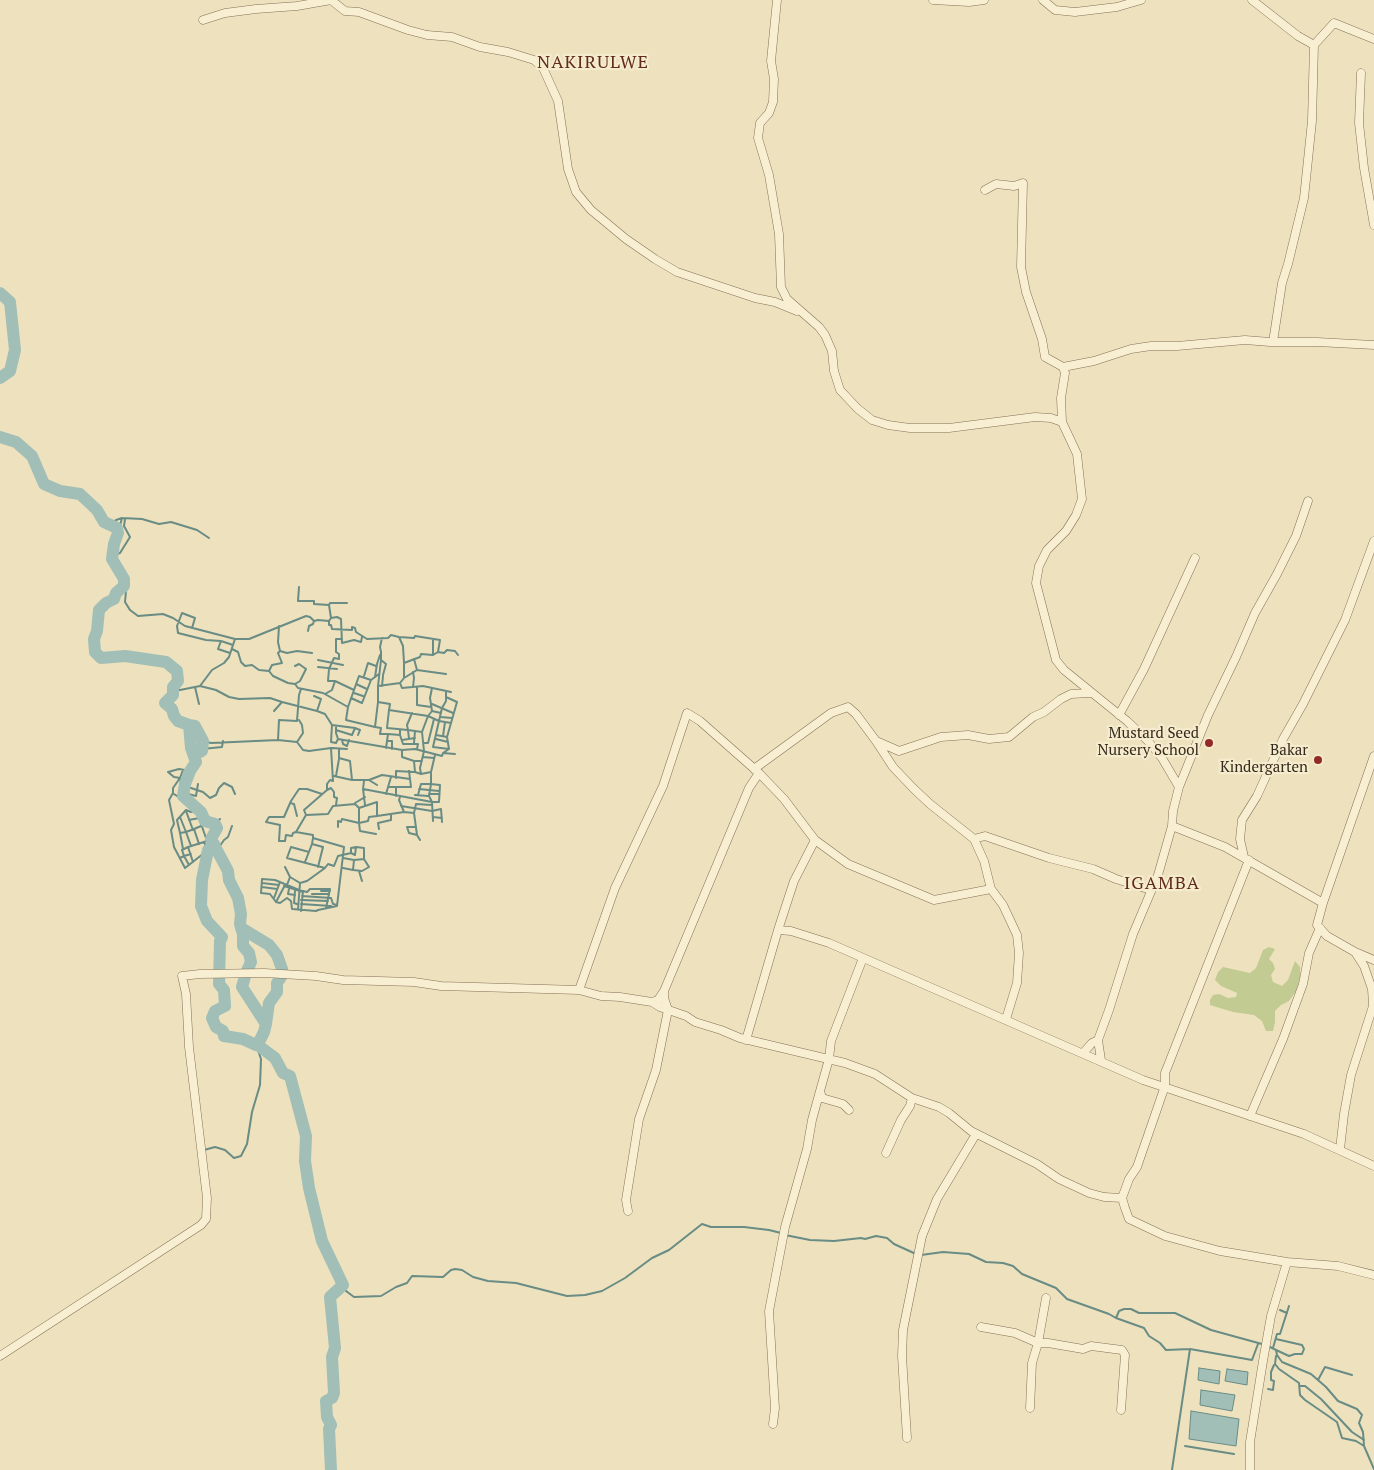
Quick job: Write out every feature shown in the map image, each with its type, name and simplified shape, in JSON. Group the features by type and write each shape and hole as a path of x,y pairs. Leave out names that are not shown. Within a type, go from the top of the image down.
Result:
{"street":[{"path":"203,20 225,13 256,8 297,6 331,0 345,11 359,12 408,30 452,37 534,60 543,68 558,101 568,169 576,192 591,210 626,239 677,272 755,298 775,302 804,314"},
{"path":"777,0 771,61 774,79 773,102 769,113 760,123 758,138 769,175 779,234 781,287 787,299 825,335 832,352 834,371 840,390 858,409 872,420 888,425 910,428 949,428 1035,416 1051,418 1062,422"},
{"path":"933,0 969,2 984,0"},
{"path":"1043,0 1055,10 1075,12 1117,6 1141,0"},
{"path":"1252,0 1298,36 1314,45"},
{"path":"1273,342 1282,284 1304,198 1312,121 1314,45 1334,22 1374,39"},
{"path":"1361,73 1359,123 1364,168 1374,225"},
{"path":"985,190 996,184 1014,186 1023,183 1021,267 1026,292 1042,339 1045,357 1062,367 1065,373 1061,398 1062,422 1077,454 1082,499 1066,531 1046,550 1039,566 1036,583 1056,660 1064,670 1119,715 1152,747 1162,758 1179,787"},
{"path":"1062,367 1131,349 1151,346 1177,346 1245,340 1374,345"},
{"path":"1101,1060 1098,1040 1133,934 1158,874 1172,826 1173,811 1179,787 1208,715 1255,613 1296,536 1308,501"},
{"path":"1374,540 1345,620 1303,704 1283,739 1257,796 1242,820 1240,839 1247,858 1231,908 1172,1051 1164,1073 1165,1086 1137,1168 1128,1180 1122,1198 1129,1220 1165,1236 1220,1251 1286,1262 1338,1266 1374,1275"},
{"path":"1119,715 1144,669 1195,558"},
{"path":"876,741 900,750 941,737 968,735 989,739 1009,737 1033,717 1044,712 1061,699 1071,694 1090,692"},
{"path":"652,1002 658,1000 664,991 756,771 831,714 848,707 856,714 893,767 930,804 974,839 984,861 991,889 1003,905 1017,935 1019,953 1017,983 1006,1019"},
{"path":"579,990 616,888 664,786 687,713 700,721 756,771 784,799 815,840 848,864 934,900 991,889"},
{"path":"1374,756 1323,903 1317,926 1327,936 1355,952 1374,960"},
{"path":"1172,826 1247,858 1323,903"},
{"path":"974,839 985,836 1050,858 1093,869 1116,880 1151,890"},
{"path":"746,1040 794,882 815,840"},
{"path":"1250,1116 1283,1039 1302,984 1309,953 1320,928"},
{"path":"778,930 791,931 829,943 1101,1060 1143,1080 1304,1134 1374,1166"},
{"path":"1340,1149 1351,1075 1374,1004 1372,989 1364,966 1355,952"},
{"path":"773,1424 775,1408 770,1312 783,1239 829,1059 830,1041 863,958"},
{"path":"0,1356 201,1226 206,1219 207,1198 189,1046 186,994 182,976 264,972 343,980 414,982 441,986 579,990 601,996 652,1002 746,1040 845,1063 875,1074 912,1098 939,1107 976,1134 1026,1158 1059,1179 1089,1193 1104,1197 1122,1198"},
{"path":"628,1212 626,1200 639,1120 656,1070 668,1010 664,991"},
{"path":"1083,1053 1092,1042 1098,1040"},
{"path":"820,1091 822,1098 843,1104 849,1110"},
{"path":"886,1153 910,1106 912,1098"},
{"path":"907,1438 902,1356 903,1330 922,1236 937,1199 976,1134"},
{"path":"1250,1470 1250,1442 1263,1361 1271,1316 1286,1262"},
{"path":"1030,1408 1032,1362 1038,1342 1046,1298"},
{"path":"981,1326 1015,1333 1038,1342 1083,1349 1091,1346 1122,1350 1125,1355 1121,1410"}],"green space":[{"path":"1269,947 1275,949 1269,959 1275,969 1271,975 1273,982 1282,986 1288,980 1295,961 1300,967 1300,977 1296,991 1289,1001 1275,1011 1273,1031 1266,1031 1262,1021 1254,1015 1233,1012 1210,1005 1213,995 1219,994 1228,998 1236,997 1237,993 1221,986 1215,980 1218,972 1223,967 1250,973 1256,968 1263,950"}],"water":[{"path":"1199,1368 1220,1371 1219,1384 1198,1380"},
{"path":"1227,1369 1248,1372 1247,1385 1225,1381"},
{"path":"1201,1390 1235,1395 1232,1411 1200,1405"},
{"path":"1191,1411 1239,1419 1236,1446 1189,1439"}],"waterway":[{"path":"0,293 10,302 15,350 10,371 0,378"},
{"path":"0,437 16,442 32,456 44,484 60,491 80,494 97,510 104,522 117,528 118,533 112,559 124,579 124,586 116,593 114,599 106,603 99,610 97,631 94,639 95,652 101,658 125,656 166,662 177,671 178,681 173,687 173,695 165,703 172,709 178,721 189,725 191,748 196,762 185,784 183,796 201,812 205,821 215,824 217,828 211,839 228,871 229,880 238,898 243,946 249,953 251,962 242,987 266,1024 259,1046 275,1058 283,1073 290,1076 306,1136 305,1161 309,1188 322,1241 343,1285 330,1297 335,1348 332,1357 334,1393 332,1398 326,1401 327,1417 331,1425 329,1429 331,1470"},
{"path":"111,525 116,520 122,518 142,519 159,524 171,522 197,530 209,538"},
{"path":"118,533 122,518"},
{"path":"113,555 120,553 130,537 124,526 125,519"},
{"path":"124,586 126,591 125,602 130,610 138,616 163,614 185,626 235,639 229,657 224,663 212,670 200,686"},
{"path":"299,587 298,601 314,601 314,604 329,605 330,603 347,603"},
{"path":"329,605 331,618"},
{"path":"192,628 195,618 182,613 177,626 178,633 233,645"},
{"path":"235,639 249,639 306,616 314,621 329,621 332,629 352,630 352,627 355,628 356,632 367,639 388,638 391,635 440,640 438,652 455,651 458,655"},
{"path":"329,621 331,618 337,617 341,619 342,643 354,640 361,642 362,637"},
{"path":"308,631 309,626 314,621"},
{"path":"279,626 278,642 280,651"},
{"path":"399,637 403,646 404,663 420,657 421,654 433,655 438,652"},
{"path":"382,638 380,647 381,660 386,664 383,675"},
{"path":"335,681 328,681 329,669 334,658 339,659 339,654 336,652 336,639 342,639"},
{"path":"433,640 433,655"},
{"path":"221,641 218,649 230,653"},
{"path":"232,649 238,652 241,662 245,666 252,665 259,670 269,671 273,676 295,684 298,688 323,693 348,707"},
{"path":"269,671 272,665 282,663 278,653 280,651 287,653 297,651 312,653"},
{"path":"375,677 380,655"},
{"path":"414,659 417,670"},
{"path":"318,660 343,665"},
{"path":"381,660 378,686 400,683"},
{"path":"364,676 368,663 376,666"},
{"path":"404,663 404,678 417,670 446,674"},
{"path":"295,666 299,664 306,669 300,681 295,684"},
{"path":"318,667 337,669"},
{"path":"413,672 413,687"},
{"path":"378,702 375,727 346,720 348,707 359,676 371,680 379,674"},
{"path":"382,686 383,676"},
{"path":"404,678 400,683 402,688 423,686 451,692"},
{"path":"351,698 362,703 371,680"},
{"path":"325,694 332,690 335,681 354,690"},
{"path":"356,684 367,689"},
{"path":"173,689 180,690 200,686 239,699 270,698 282,702"},
{"path":"378,686 378,702 390,704 389,710 428,716 439,721 451,723"},
{"path":"195,687 199,704"},
{"path":"417,687 417,705 431,707"},
{"path":"421,774 420,768 424,751 422,732 432,711 430,698 432,688"},
{"path":"301,689 297,721 279,720 278,740 297,742 303,750 309,751 331,748 333,781 330,780 327,784 327,790 331,788 334,792 334,797 337,798 336,805"},
{"path":"446,691 446,701 442,708 433,747 449,749"},
{"path":"354,693 363,696"},
{"path":"274,711 282,702 317,711 321,699 314,696"},
{"path":"443,753 449,749 447,737 457,702 446,697"},
{"path":"432,704 453,713"},
{"path":"389,710 387,728 408,730 409,739"},
{"path":"317,711 325,714 332,725 360,730 358,735"},
{"path":"432,711 441,713"},
{"path":"412,713 407,725 408,730 422,732"},
{"path":"441,717 452,718"},
{"path":"424,743 428,743 434,719"},
{"path":"297,742 303,733 299,720"},
{"path":"443,736 445,722"},
{"path":"189,725 195,726 203,741 202,751 194,755"},
{"path":"332,725 331,742 336,743 338,739 336,726"},
{"path":"375,727 381,728 380,734 388,734 386,748"},
{"path":"336,730 352,735 355,728"},
{"path":"400,730 403,744 418,744 417,749"},
{"path":"414,743 415,731"},
{"path":"388,734 400,735"},
{"path":"436,735 447,737"},
{"path":"402,740 415,738"},
{"path":"338,739 402,750 415,749 442,756 443,753 455,754"},
{"path":"436,739 448,742"},
{"path":"203,741 211,743 278,740"},
{"path":"342,740 343,744 347,746 349,740"},
{"path":"202,749 222,747 223,741"},
{"path":"387,741 392,741 392,749"},
{"path":"332,748 347,749"},
{"path":"339,749 339,758 350,761 352,780"},
{"path":"402,750 402,757 414,761 422,761"},
{"path":"414,761 415,772 421,774 431,772 435,755"},
{"path":"423,757 434,758"},
{"path":"336,776 339,759"},
{"path":"168,772 179,769 190,771"},
{"path":"168,772 174,777 180,778 183,770"},
{"path":"396,778 396,771 414,772"},
{"path":"389,787 411,787 409,771"},
{"path":"431,772 431,784 440,785 439,802 432,802 433,821"},
{"path":"369,780 382,775 410,779"},
{"path":"334,776 352,780 369,780 377,785"},
{"path":"386,794 391,777"},
{"path":"180,778 173,788 173,793 169,800 174,824 171,830 174,847 185,868 208,850 204,842 211,839"},
{"path":"180,778 182,788"},
{"path":"364,781 365,805"},
{"path":"185,786 203,792 210,798 216,795 224,783 232,787 235,794"},
{"path":"184,793 196,796 198,784"},
{"path":"418,795 421,784 431,784 429,796 432,802"},
{"path":"396,787 396,796"},
{"path":"322,794 307,789 299,789 284,817 269,817 266,822 280,825 279,841 285,841 286,835 292,836 296,832 306,815 304,810 327,790"},
{"path":"363,789 432,802"},
{"path":"419,789 439,791"},
{"path":"174,794 183,796"},
{"path":"429,794 439,794"},
{"path":"415,795 428,796"},
{"path":"355,804 365,797"},
{"path":"400,797 399,800 404,812 414,813 416,804 432,805"},
{"path":"306,815 328,814 333,806 355,804 359,808 377,802 377,816 369,817 368,821 359,823 360,831 376,834"},
{"path":"290,803 294,804 297,816"},
{"path":"401,806 432,811 441,809 442,822"},
{"path":"338,827 338,821 341,822 342,819 359,823 359,808"},
{"path":"189,820 199,818 195,811 198,809"},
{"path":"180,833 177,820 186,810 195,811"},
{"path":"186,811 193,830"},
{"path":"377,816 404,812"},
{"path":"414,813 417,835 420,840"},
{"path":"379,829 378,823 391,820 391,815"},
{"path":"180,817 186,832 180,833 183,849"},
{"path":"203,817 199,818 207,841"},
{"path":"433,817 442,818"},
{"path":"215,824 220,819"},
{"path":"199,844 194,829 201,826"},
{"path":"217,850 228,837 232,826"},
{"path":"416,827 407,827 409,833 417,835"},
{"path":"191,846 186,832 194,829"},
{"path":"296,832 313,835 313,838 344,847 337,906 316,911 292,909 291,901 287,898 280,903 276,902 270,894 261,893 262,879 275,880 307,892 310,889 330,889 326,908"},
{"path":"313,838 312,844 323,847 318,867"},
{"path":"193,862 188,847 204,842"},
{"path":"214,844 208,850 202,880 201,906 207,921 222,937 220,941 219,984 224,990 225,1006 215,1011 212,1018 216,1027 223,1031 224,1036 243,1039 256,1045"},
{"path":"305,862 312,844"},
{"path":"180,858 184,856 182,850 188,847"},
{"path":"309,852 291,847 287,858 325,868 328,864 334,866 338,856 351,853 355,855 356,847 351,848 351,853"},
{"path":"356,847 364,848 364,859"},
{"path":"189,865 184,856 191,854"},
{"path":"343,858 364,859 369,867 362,871 353,870"},
{"path":"343,868 353,870 354,860"},
{"path":"285,867 290,877 300,883 298,910"},
{"path":"300,883 307,881 325,868"},
{"path":"359,871 362,881"},
{"path":"287,885 290,877"},
{"path":"274,898 280,882"},
{"path":"262,883 279,885"},
{"path":"284,886 303,892"},
{"path":"262,887 277,889"},
{"path":"276,902 284,887"},
{"path":"289,889 288,894 295,895"},
{"path":"295,891 294,903 297,904"},
{"path":"301,911 303,891"},
{"path":"321,891 330,891"},
{"path":"312,894 329,894"},
{"path":"302,896 331,898 333,904 337,905"},
{"path":"301,900 328,901"},
{"path":"301,904 331,906"},
{"path":"241,928 269,945 277,955 282,969 283,974 277,983 277,992 269,1003 266,1024"},
{"path":"204,1150 215,1147 225,1150 234,1158 241,1156 247,1144 252,1112 260,1085 261,1059 258,1050 259,1046"},
{"path":"343,1285 346,1291 354,1297 381,1296 407,1283 412,1276 443,1277 455,1269 488,1281 516,1283 567,1296 585,1295 602,1291 625,1278 652,1258 669,1250 702,1224 711,1227 744,1227 781,1233"},
{"path":"785,1235 810,1240 834,1241 865,1239 876,1236 887,1238 894,1244 916,1254"},
{"path":"921,1255 943,1252 969,1254 986,1262 1003,1263 1013,1266 1022,1274 1056,1288 1067,1299 1116,1318 1119,1311 1124,1309 1131,1309 1139,1313 1175,1313 1211,1330 1262,1344"},
{"path":"1273,1348 1277,1334 1280,1334 1289,1306"},
{"path":"1280,1310 1287,1313"},
{"path":"1116,1318 1144,1328 1149,1336 1160,1343 1166,1350 1190,1349 1252,1360 1258,1344"},
{"path":"1276,1339 1302,1345 1304,1349 1302,1354 1289,1356 1276,1350"},
{"path":"1270,1347 1276,1350 1282,1362 1311,1374 1338,1401 1357,1409 1362,1415 1359,1423 1363,1432 1364,1446 1374,1469"},
{"path":"1172,1470 1190,1349"},
{"path":"1276,1356 1275,1364 1279,1369 1299,1383 1300,1395 1337,1422 1342,1438 1356,1441 1364,1446"},
{"path":"1268,1389 1273,1390 1274,1381 1271,1380 1271,1372 1274,1365"},
{"path":"1318,1380 1325,1367 1352,1375"},
{"path":"1300,1386 1305,1386 1321,1399 1352,1432 1364,1440"},
{"path":"1185,1446 1234,1454"}],"place":[{"name":"Mustard Seed Nursery School","path":"1209,743"},
{"name":"Bakar Kindergarten","path":"1318,760"}],"district":[{"name":"NAKIRULWE","path":"593,63"},
{"name":"IGAMBA","path":"1162,884"}]}
